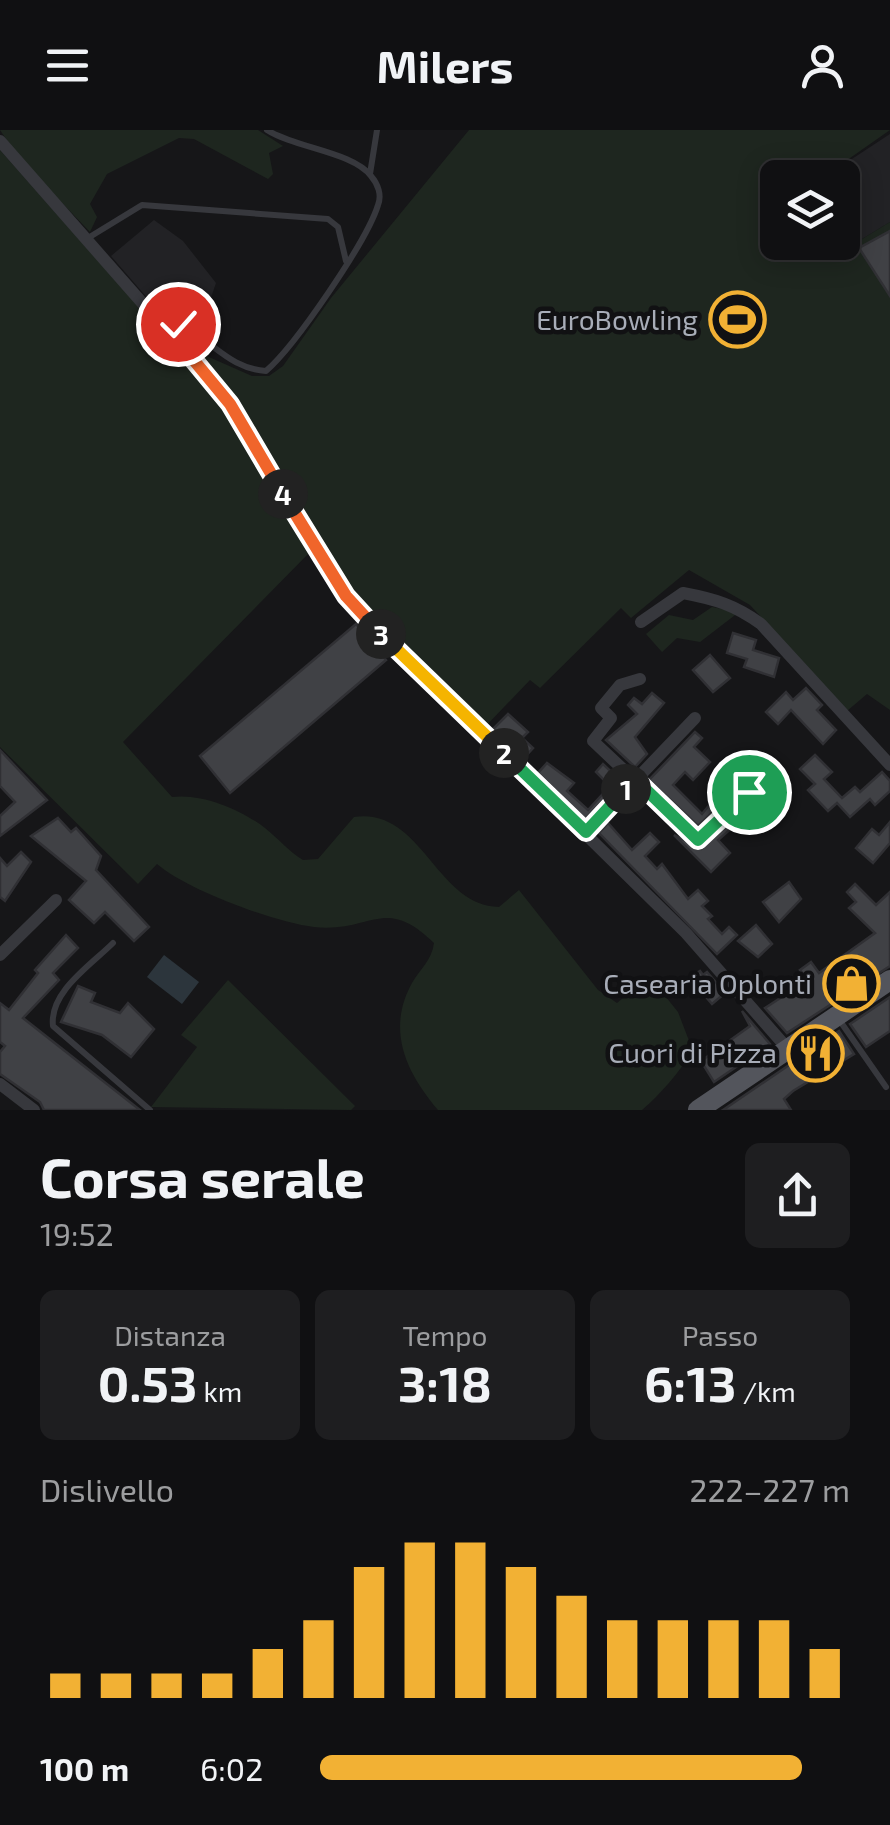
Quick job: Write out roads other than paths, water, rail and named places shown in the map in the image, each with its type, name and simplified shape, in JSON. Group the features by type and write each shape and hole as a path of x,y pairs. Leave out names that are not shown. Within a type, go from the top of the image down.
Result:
{"main road":[{"path":"698,1110 890,980"}],"street":[{"path":"0,141 230,404 357,609 686,933 788,1048"},
{"path":"641,622 684,593 723,600 741,609 761,624 890,765"},
{"path":"640,678 620,685 600,708 612,718 593,741 698,840 749,792"},
{"path":"586,832 694,718"},
{"path":"0,955 56,900"},
{"path":"0,1084 34,1110"}],"lane":[{"path":"162,324 194,330 223,358 266,371 346,263 379,203 379,189 358,164 292,143 267,130"},
{"path":"370,174 377,130"},
{"path":"87,239 142,205 328,218 338,226 346,263"},
{"path":"113,943 64,990 52,1016 54,1026 150,1110"},
{"path":"837,1016 886,1087"}],"place":[{"name":"EuroBowling","path":"737,320"},
{"name":"Casearia Oplonti","path":"851,984"},
{"name":"Cuori di Pizza","path":"816,1053"}]}
